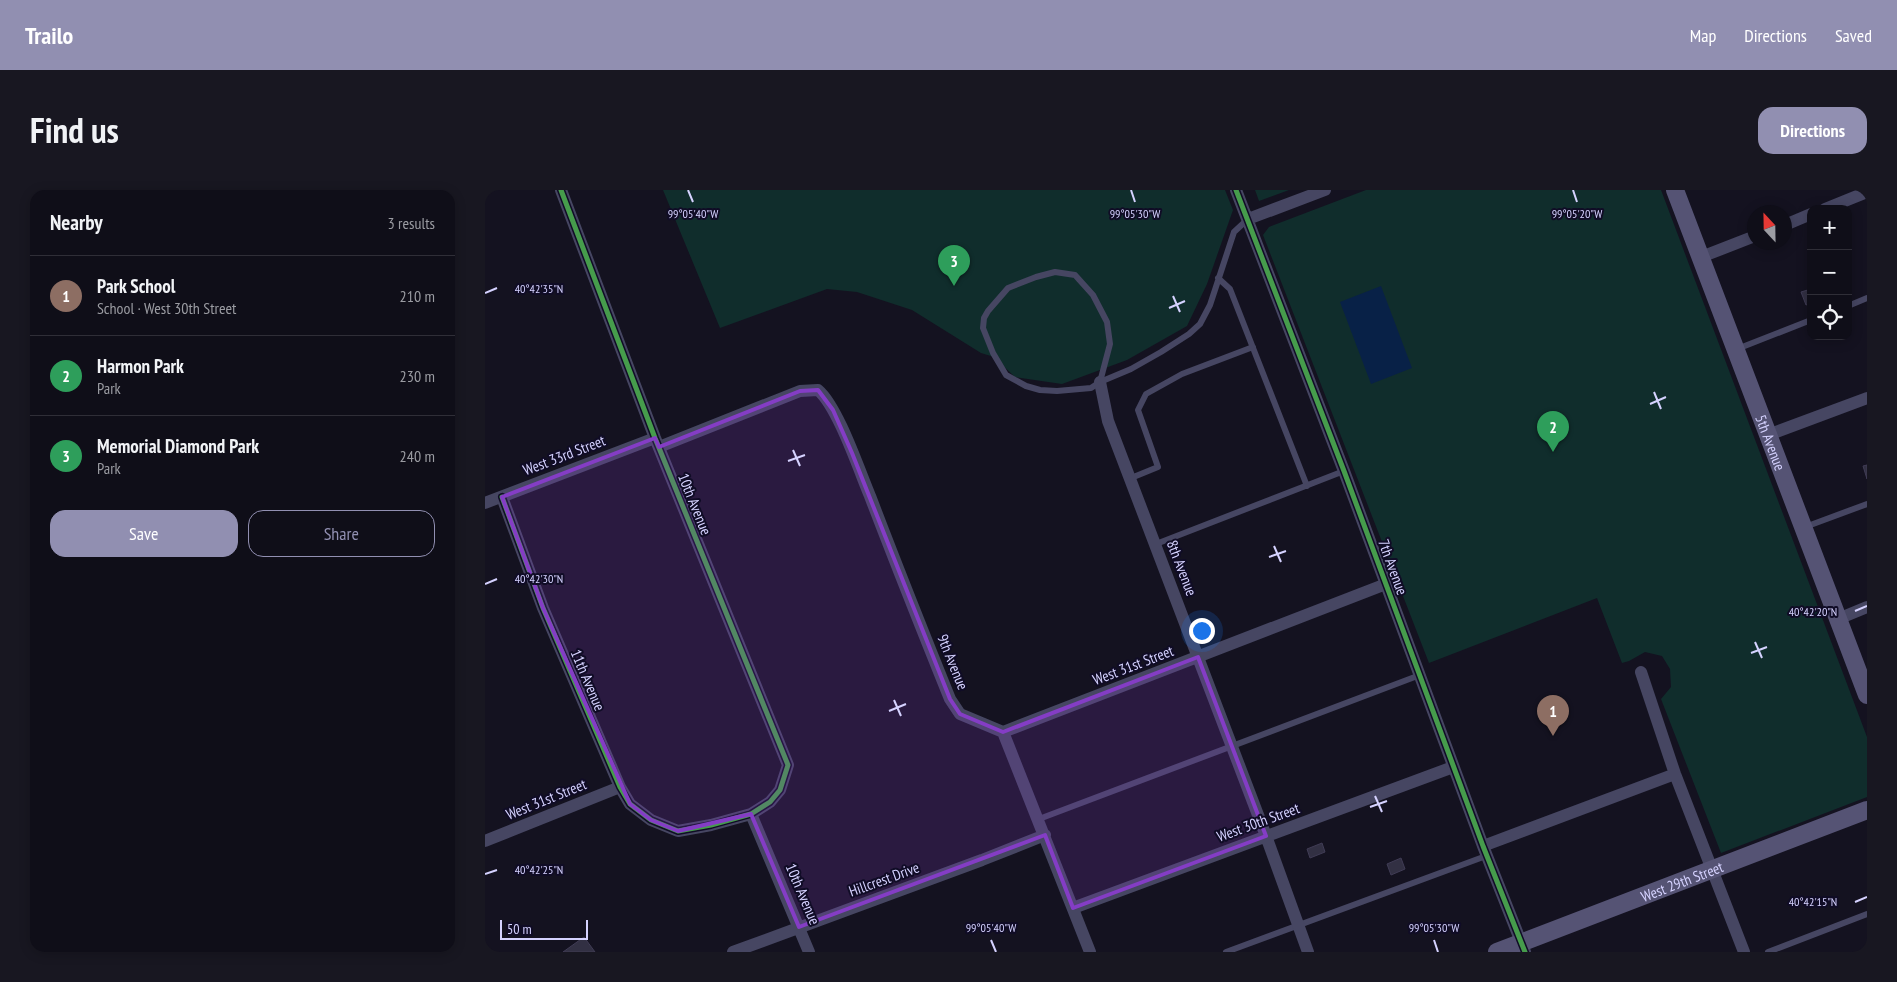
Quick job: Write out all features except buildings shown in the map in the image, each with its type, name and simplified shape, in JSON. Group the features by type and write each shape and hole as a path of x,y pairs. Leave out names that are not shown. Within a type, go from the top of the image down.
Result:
{"street":[{"name":"10th Avenue","path":"561,190 657,443 788,765 780,790 770,802 751,814 809,952"},
{"name":"7th Avenue","path":"1237,190 1344,471 1453,767 1523,947"},
{"path":"1248,219 1325,190"},
{"name":"5th Avenue","path":"1675,190 1867,695"},
{"path":"1835,205 1867,192"},
{"path":"1792,221 1807,216"},
{"path":"1701,257 1747,239"},
{"name":"8th Avenue","path":"1100,382 1108,421 1266,836 1308,952"},
{"name":"West 33rd Street","path":"485,503 800,391 818,390"},
{"name":"9th Avenue","path":"818,390 825,396 833,410 852,453 950,699 960,714 1003,732"},
{"path":"1768,435 1867,398"},
{"name":"11th Avenue","path":"502,496 543,608 619,786 630,804 651,820 677,832 751,814"},
{"name":"West 31st Street","path":"1003,732 1386,584"},
{"path":"1838,618 1867,607"},
{"path":"1641,672 1675,774 1744,952"},
{"path":"1003,732 1045,834 1090,952"},
{"name":"West 30th Street","path":"1073,908 1453,767"},
{"path":"1485,851 1675,774"},
{"name":"West 31st Street","path":"485,841 619,786"},
{"name":"West 29th Street","path":"1497,952 1523,947 1867,810"},
{"name":"Hillcrest Drive","path":"733,952 982,860 1045,834"}],"lane":[{"path":"1100,382 1110,344 1107,322 1093,295 1075,275 1055,272 1008,288 988,310 984,318 983,328 993,353 1006,375 1026,386 1040,390 1057,391 1091,388 1100,382 1131,369 1189,334 1200,324 1210,306 1234,232 1248,219"},
{"path":"1218,278 1230,289 1307,486"},
{"path":"1852,304 1867,298"},
{"path":"1735,349 1807,322"},
{"path":"1131,478 1159,467 1138,410 1146,394 1182,374 1253,347"},
{"path":"1156,544 1344,471"},
{"path":"1803,528 1867,504"},
{"path":"1039,819 1420,675"},
{"path":"1226,952 1485,851"},
{"path":"1768,952 1867,914"}],"highlighted area":[{"path":"818,390 833,410 852,453 950,699 960,714 1003,732 1198,657 1266,836 1073,908 1045,835 799,927 751,814 678,831 651,820 630,804 543,608 502,497 655,438 659,447 800,391"}],"green space":[{"path":"663,190 1225,190 1233,210 1207,284 1187,326 1127,360 1062,384 1015,377 994,357 981,353 912,310 857,292 827,289 720,328"},
{"path":"1255,190 1289,190 1259,201"},
{"path":"1366,190 1661,190 1867,737 1867,797 1721,853 1661,699 1671,687 1670,669 1662,656 1645,652 1622,663 1597,598 1429,663 1263,235 1269,227"}],"water":[{"path":"1381,286 1412,368 1371,384 1340,302"}],"cycle path":[{"path":"502,497 543,608 620,787 630,804 651,820 678,831 711,825 751,814 770,802 780,790 788,765 655,438 561,190"},
{"path":"1236,190 1344,471 1483,846 1525,952"}],"place":[{"name":"Memorial Diamond Park","path":"954,286"},
{"name":"Harmon Park","path":"1553,452"},
{"name":"Park School","path":"1553,736"}]}
